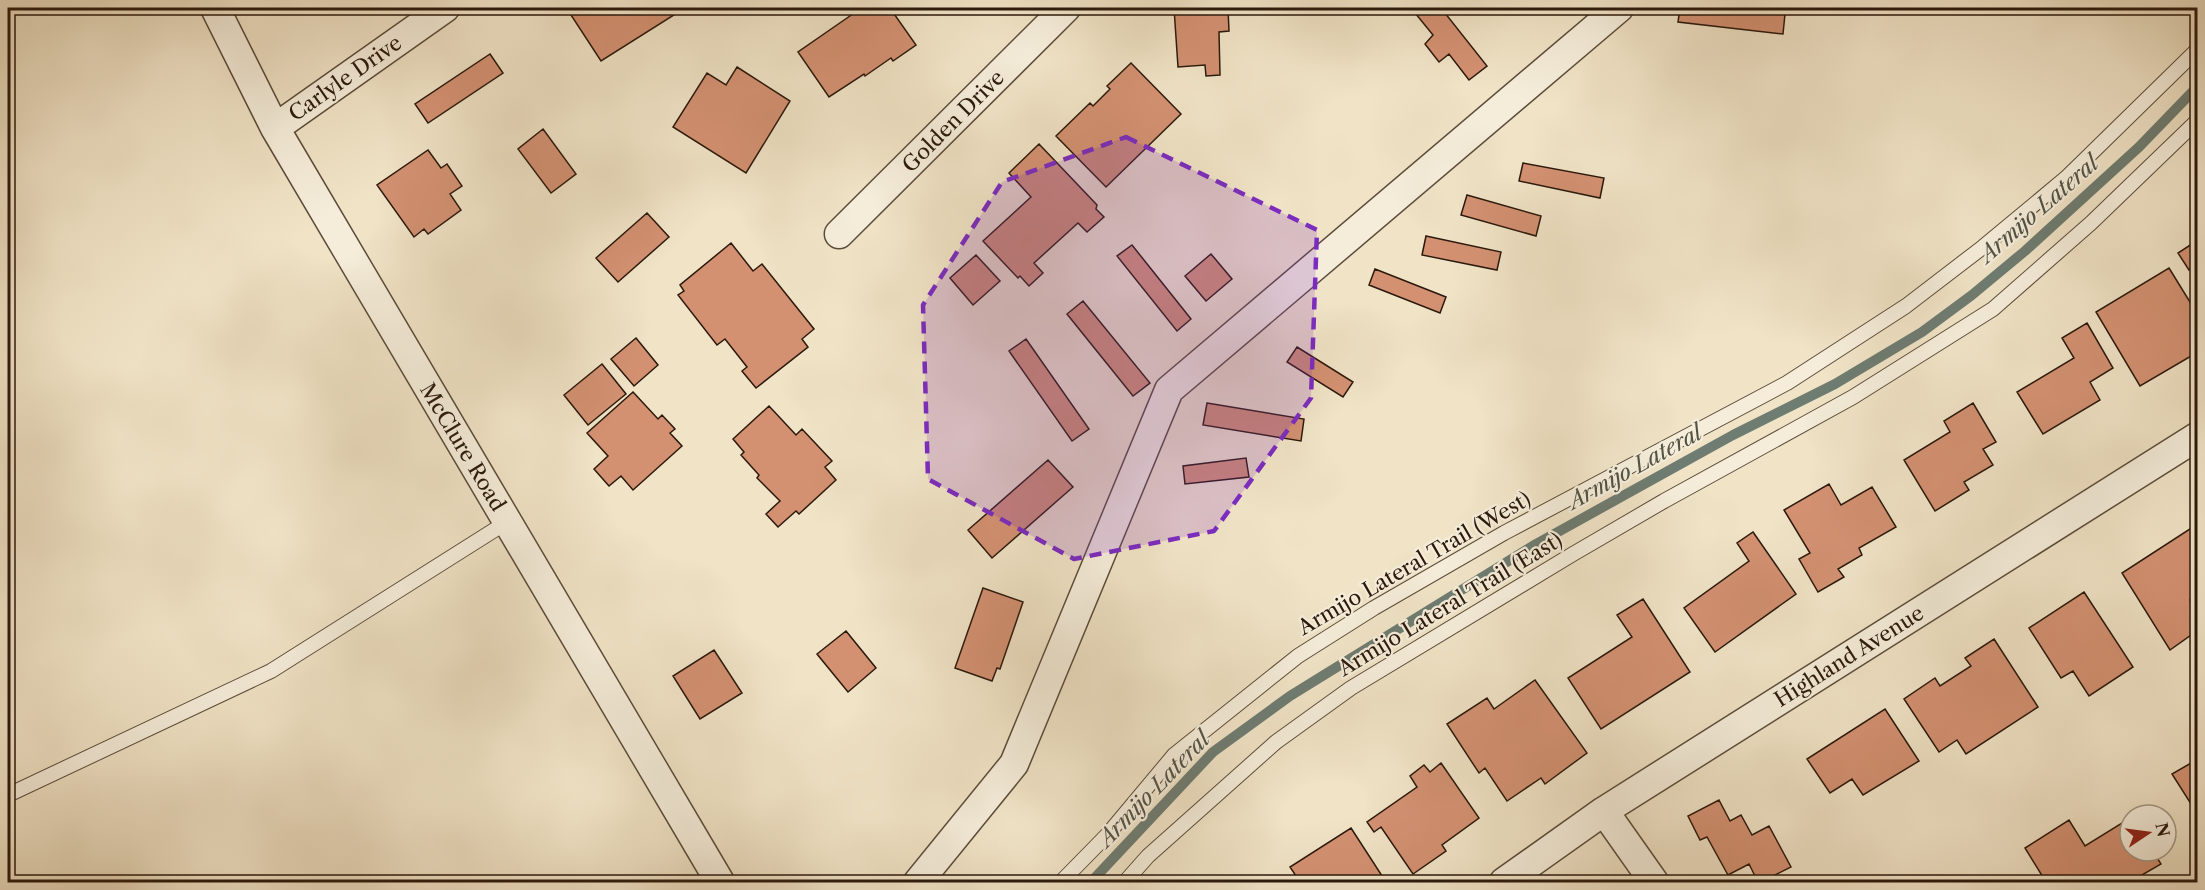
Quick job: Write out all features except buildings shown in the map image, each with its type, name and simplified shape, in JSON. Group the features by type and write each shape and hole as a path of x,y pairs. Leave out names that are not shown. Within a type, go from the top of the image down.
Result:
{"street":[{"name":"McClure Road","path":"215,8 275,128 720,882"},
{"name":"Carlyle Drive","path":"275,128 445,8"},
{"name":"Golden Drive","path":"839,234 1066,8"},
{"path":"918,882 1014,764 1169,390 1619,8"},
{"name":"Highland Avenue","path":"1504,882 1604,812 2198,436"},
{"path":"1604,812 1654,882"}],"lane":[{"name":"Armijo Lateral Trail (West)","path":"1061,882 1108,834 1174,755 1298,656 1374,608 1504,533 1787,383 1906,306 1983,247 2066,178 2198,49"},
{"name":"Armijo Lateral Trail (East)","path":"1125,882 1148,856 1276,742 1351,688 1613,530 1853,398 1993,309 2091,223 2198,120"},
{"path":"8,795 271,671 507,522"}],"highlighted area":[{"path":"1126,137 1317,230 1311,398 1214,531 1074,559 928,479 923,305 1002,182"}],"waterway":[{"name":"Armijo Lateral","path":"1091,882 1213,752 1290,696 1536,544 1733,435 1835,384 1922,332 1972,295 2025,251 2139,147 2198,86"}]}
